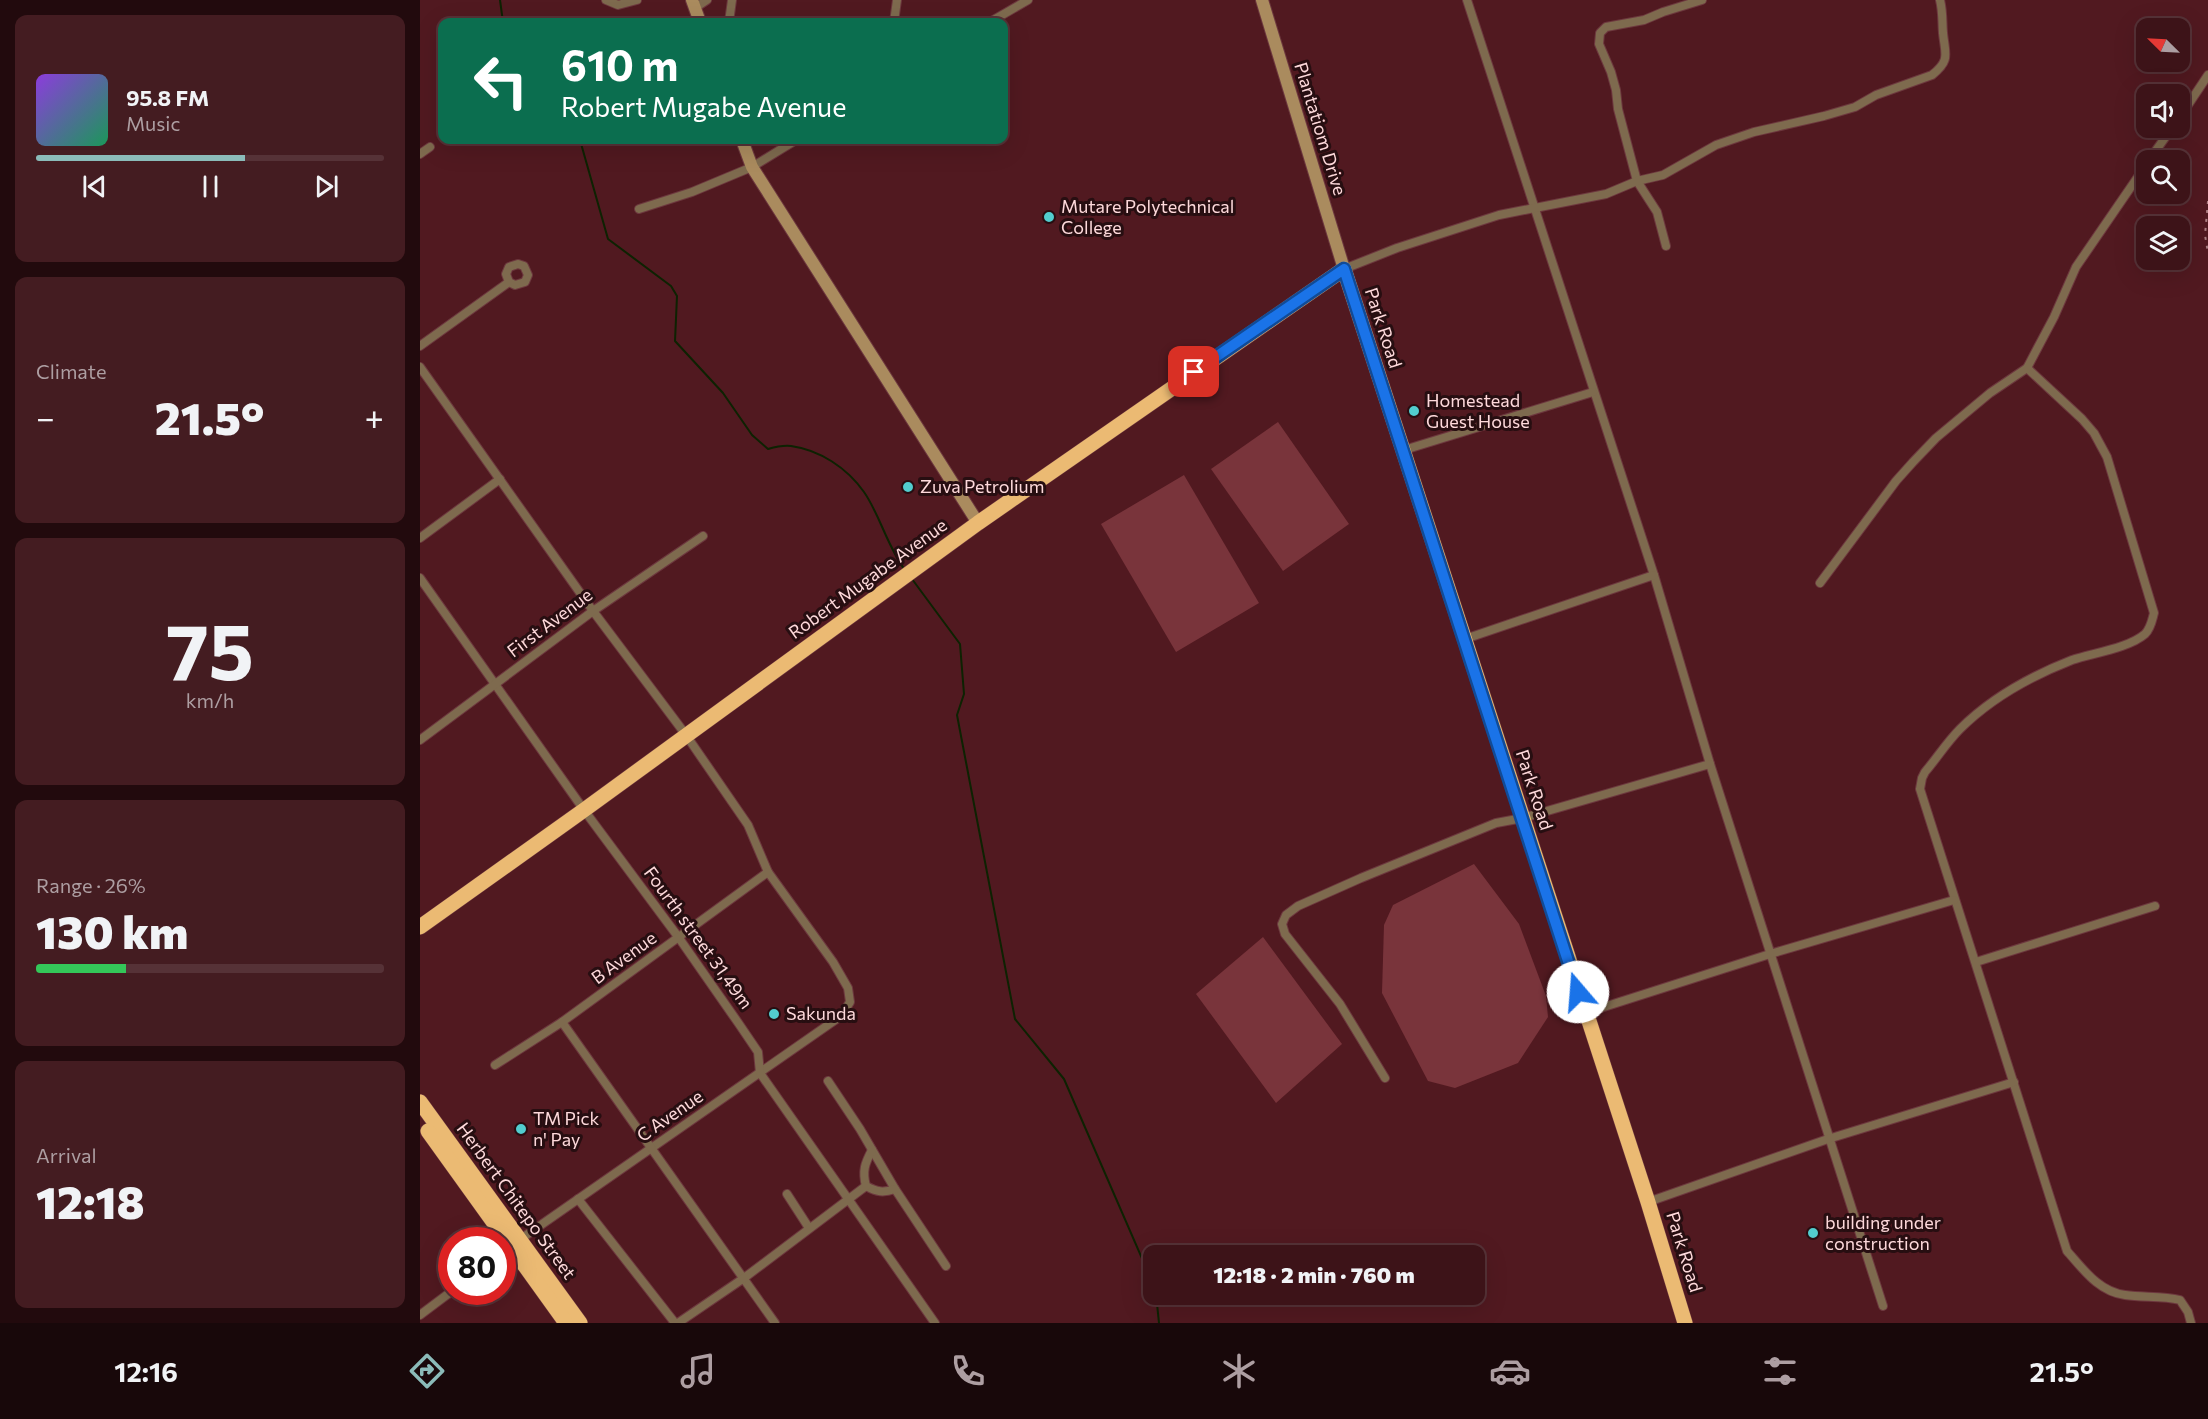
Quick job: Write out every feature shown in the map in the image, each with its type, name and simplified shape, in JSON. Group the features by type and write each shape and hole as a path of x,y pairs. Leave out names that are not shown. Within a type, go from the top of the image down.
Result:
{"highway":[{"name":"Park Road","path":"1344,269 1648,1202 1685,1323"},
{"name":"Robert Mugabe Avenue","path":"420,927 978,523 1344,269"},
{"name":"Herbert Chitepo Street","path":"420,1102 499,1227"},
{"name":"Herbert Chitepo Street","path":"420,1120 497,1227"},
{"name":"Herbert Chitepo Street","path":"516,1252 580,1323"},
{"name":"Herbert Chitepo Street","path":"516,1253 566,1323"}],"street":[{"path":"606,0 618,4 637,0"},
{"path":"698,18 693,4 707,0"},
{"path":"730,18 732,0"},
{"path":"895,18 897,0"},
{"path":"997,18 1028,0"},
{"name":"Plantatiom Drive","path":"1262,0 1344,269"},
{"path":"1467,0 1654,575 1710,764 1883,1306"},
{"path":"1666,246 1657,212 1637,181 1618,110 1614,81 1599,44 1600,33 1606,27 1644,20 1702,0"},
{"path":"1344,269 1397,248 1499,215 1606,194 1637,181 1664,175 1716,145 1754,132 1824,117 1856,107 1876,95 1932,75 1939,70 1947,51 1940,0"},
{"path":"2190,102 2208,75"},
{"path":"743,144 752,167 978,523"},
{"path":"639,209 692,192 752,167 789,144"},
{"path":"420,154 430,147"},
{"path":"1820,583 1913,462 1936,438 1990,393 2027,368 2054,317 2076,267 2136,180"},
{"path":"420,346 509,282"},
{"path":"420,367 593,611 686,735 748,825 768,872"},
{"path":"2027,368 2082,419 2107,457 2154,613 2147,632 2137,639 2071,661 2011,689 1988,704 1958,730 1922,778 1920,789 2067,1251 2101,1287 2123,1295 2169,1297 2180,1300 2188,1312 2191,1323"},
{"path":"1404,450 1593,392"},
{"path":"420,538 500,479"},
{"name":"First Avenue","path":"420,740 593,611 703,536"},
{"path":"1465,639 1654,575"},
{"name":"Fourth street 31,49m","path":"420,578 755,1047 758,1052 760,1073 935,1323"},
{"path":"1385,1078 1340,1004 1290,943 1282,929 1286,915 1298,906 1361,878 1496,823 1523,819 1710,764"},
{"name":"B Avenue","path":"495,1065 562,1022 768,872"},
{"name":"C Avenue","path":"516,1242 841,1016 850,1002 848,988 833,962 768,872"},
{"path":"1585,1013 1770,954 1954,900"},
{"path":"1976,962 2155,906"},
{"path":"562,1022 775,1323"},
{"path":"828,1081 894,1189 946,1266"},
{"path":"1648,1202 1828,1139 2014,1082"},
{"path":"866,1186 864,1164 872,1150"},
{"path":"578,1199 676,1323 744,1278 866,1186"},
{"path":"866,1186 885,1192 894,1189"},
{"path":"787,1194 809,1228"},
{"path":"420,1315 438,1302"}],"shaded area":[{"path":"1278,422 1349,524 1283,571 1211,469"},
{"path":"1184,475 1259,603 1176,652 1101,524"},
{"path":"1474,864 1519,924 1546,996 1548,1017 1518,1063 1455,1088 1428,1081 1382,993 1384,925 1393,905"},
{"path":"1263,937 1342,1044 1276,1103 1196,994"}],"waterway":[{"path":"500,0 502,18"},
{"path":"581,144 608,239 671,286 677,296 675,341 723,393 752,435 768,449 779,446 802,448 832,461 850,475 870,501 893,551 905,570"},
{"path":"912,579 960,644 964,694 957,715 1015,1019 1064,1079 1143,1261"},
{"path":"1157,1305 1159,1323"}],"railway":[{"path":"2208,201 2205,235 2208,253"}],"place":[{"name":"Mutare Polytechnical College","path":"1049,217"},
{"name":"Homestead Guest House","path":"1414,411"},
{"name":"Zuva Petrolium","path":"908,487"},
{"name":"Sakunda","path":"774,1014"},
{"name":"TM Pick n' Pay","path":"521,1129"},
{"name":"building under construction","path":"1813,1233"}],"route":[{"path":"1194,372 1344,269 1578,992"}]}
